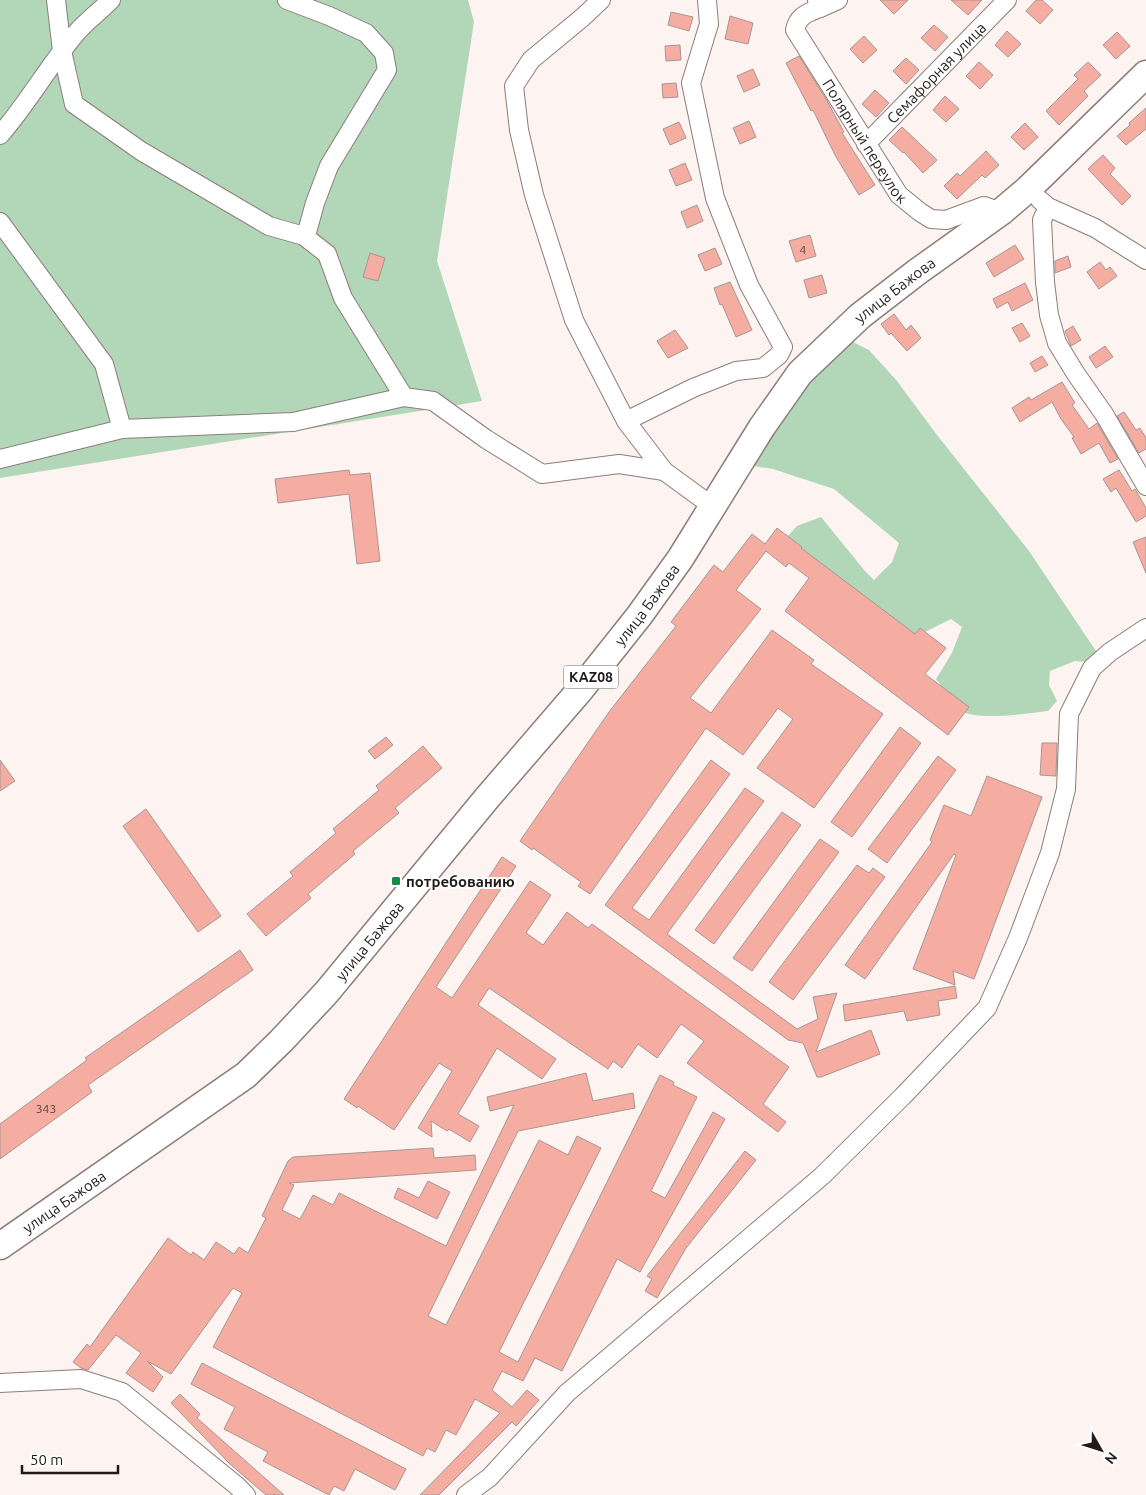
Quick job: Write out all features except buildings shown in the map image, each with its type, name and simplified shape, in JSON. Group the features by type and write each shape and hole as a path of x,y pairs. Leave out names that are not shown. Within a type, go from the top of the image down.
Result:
{"highway":[{"name":"улица Бажова","path":"0,1246 246,1075 281,1041 326,993 487,798 581,690 639,616 675,566 762,426 800,373 860,316 917,272 1001,212 1028,189 1146,74"}],"street":[{"path":"56,0 62,51 74,104 142,151 269,226 304,236 327,254 343,298 404,397"},
{"path":"0,135 14,119 78,31 111,0"},
{"path":"287,0 329,16 366,34 384,53 387,70 329,166 304,236"},
{"path":"601,0 531,60 514,86 519,130 534,195 574,320 626,421 664,471 712,506"},
{"path":"626,421 693,388 736,371 763,368 779,355 783,347 749,285 715,198 691,83 710,24 707,0"},
{"path":"818,4 838,0"},
{"name":"Семафорная улица","path":"866,144 1007,0"},
{"name":"Полярный переулок","path":"818,4 797,22 795,30 899,195 931,219 946,220 984,206 1001,212"},
{"path":"1028,189 1048,207 1095,228 1146,260"},
{"path":"1048,207 1042,220 1045,282 1049,315 1058,343 1076,374 1104,414 1146,486"},
{"path":"0,222 104,364 122,429"},
{"path":"0,459 122,429 293,422 404,397 433,401 486,439 542,474 619,464 664,471"},
{"path":"466,1495 490,1477 567,1393 822,1176 903,1096 987,1008 1018,938 1050,854 1066,789 1069,714 1092,668 1110,652 1146,628"},
{"path":"0,1382 81,1379 122,1392 246,1495"}],"green space":[{"path":"0,0 468,0 474,22 437,261 482,401 0,478"},
{"path":"851,341 869,350 897,381 937,435 1029,551 1096,651 1092,659 1087,662 1075,661 1050,671 1049,685 1057,701 1048,711 1015,715 978,716 960,710 936,679 952,653 962,627 951,619 913,638 787,537 797,526 821,517 874,580 892,562 899,543 834,489 773,469 753,466 786,408 813,377"}],"place":[{"name":"потребованию","path":"396,881"}]}
